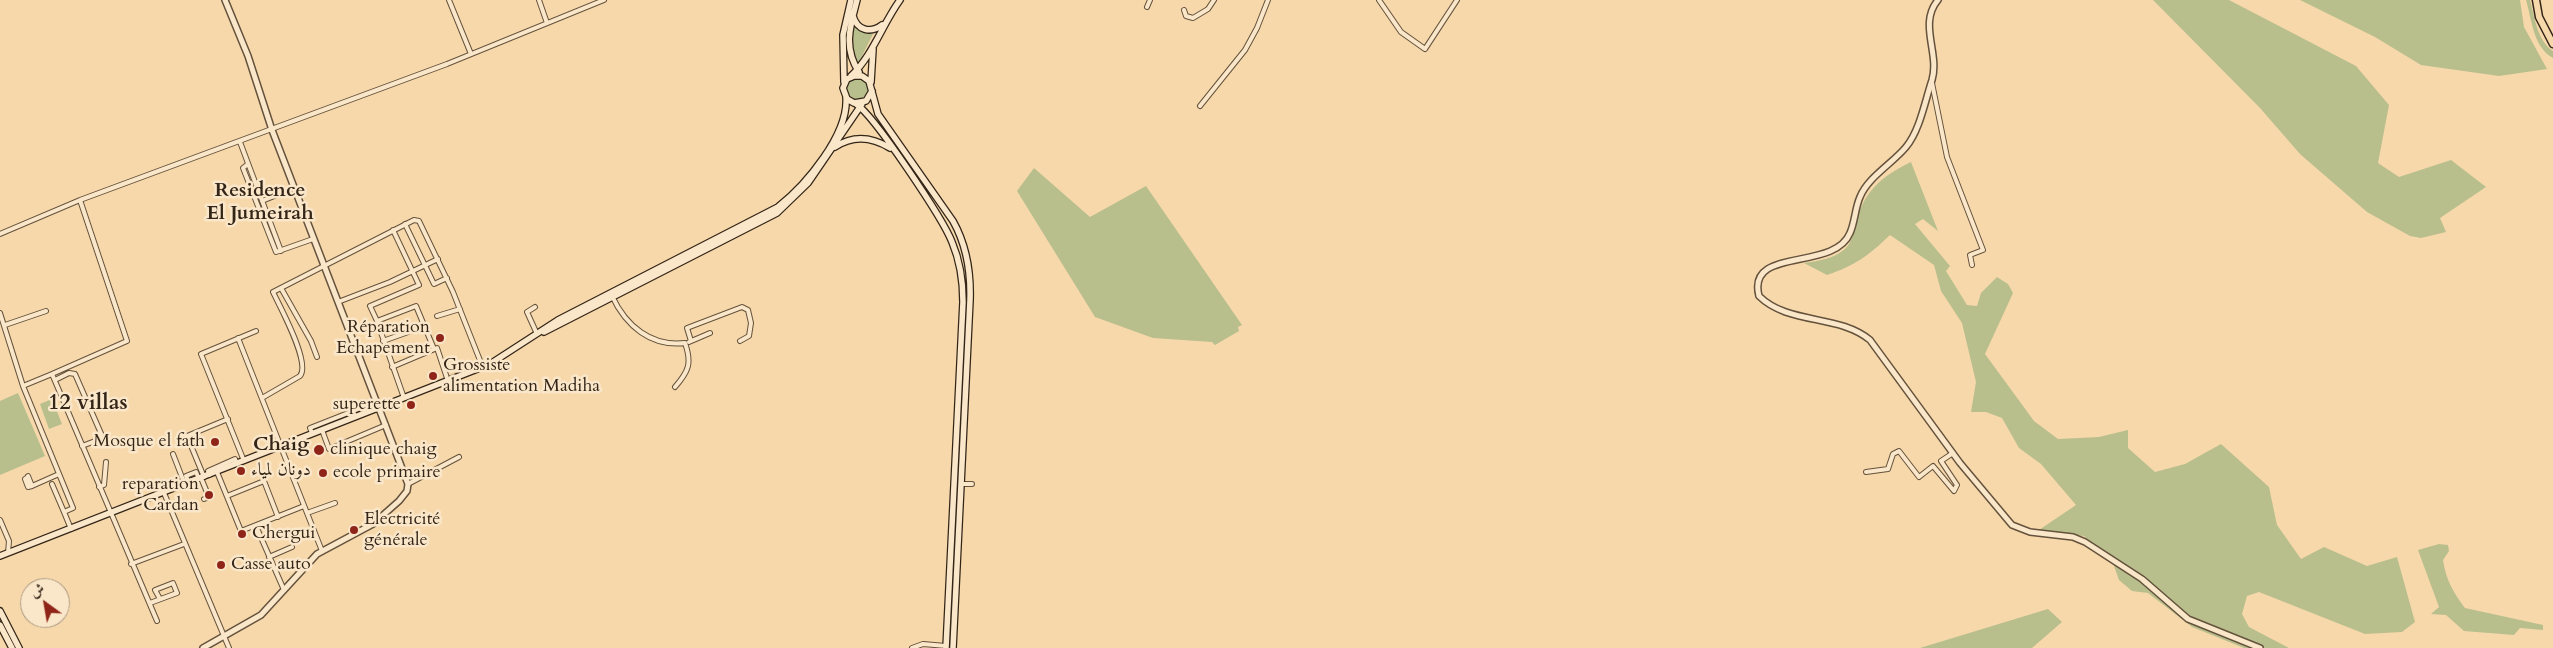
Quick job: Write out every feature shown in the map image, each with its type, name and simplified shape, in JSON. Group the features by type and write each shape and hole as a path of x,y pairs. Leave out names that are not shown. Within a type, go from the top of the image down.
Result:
{"main road":[{"path":"611,296 757,219 783,203 805,180 834,140 843,122 846,73 843,35 851,0"},
{"path":"857,0 848,44 858,70 871,84"},
{"path":"844,85 858,70 874,46 884,24 900,0"},
{"path":"2536,0 2539,17 2553,44"},
{"path":"853,16 856,24 868,30 876,29 884,24"},
{"path":"874,46 871,84 878,114 953,221 968,259 970,300 954,648"},
{"path":"850,77 862,76"},
{"path":"0,556 483,368 558,320 611,296 776,213 808,183 872,91"},
{"path":"846,97 872,119 948,232 960,265 963,286 946,647"},
{"path":"854,103 866,101"},
{"path":"834,148 848,141 862,138 877,141 892,149"},
{"path":"0,611 19,648"},
{"path":"0,625 12,648"}],"street":[{"path":"203,648 261,615 322,551 374,524 399,501 407,491 408,484 272,130 248,56 225,0"},
{"path":"449,0 471,54"},
{"path":"539,0 547,23"},
{"path":"0,234 80,200 272,130 471,54 604,0"},
{"path":"1146,7 1150,0"},
{"path":"1184,10 1186,16 1193,18 1208,9 1214,0"},
{"path":"1200,106 1245,50 1257,28 1268,0"},
{"path":"1379,0 1400,32 1425,49 1458,0"},
{"path":"1938,0 1929,14 1934,64 1931,81 1911,140 1860,196 1850,234 1846,241 1828,253 1769,267 1758,280 1757,289 1759,296 1774,307 1842,325 1863,334 1870,340 1952,453 2012,525 2030,532 2073,537 2085,542 2142,579 2188,619 2260,648"},
{"path":"1931,81 1947,157 1983,250 1970,255 1972,265"},
{"path":"240,142 281,251"},
{"path":"248,164 243,168 276,252 313,238"},
{"path":"262,201 294,188"},
{"path":"23,386 127,341 80,200"},
{"path":"262,398 303,372 296,341 273,292 414,220 420,222 447,278 483,368"},
{"path":"406,224 434,284 447,278"},
{"path":"394,230 419,285 370,306 404,399"},
{"path":"338,302 414,272 438,260"},
{"path":"281,288 312,341 317,357"},
{"path":"611,296 621,315 638,332 664,343 685,343 710,333"},
{"path":"377,321 416,306 434,349 437,348 448,381"},
{"path":"535,307 528,312 537,334"},
{"path":"691,341 687,328 742,307 748,310 751,328 748,336 740,341"},
{"path":"437,316 460,309"},
{"path":"5,325 46,311"},
{"path":"0,313 23,386 73,508 64,512"},
{"path":"383,341 425,326"},
{"path":"244,461 201,354 256,331"},
{"path":"238,338 322,551"},
{"path":"676,386 683,378 690,360 685,343"},
{"path":"392,367 434,349"},
{"path":"55,380 69,373 75,374 102,438 82,446"},
{"path":"52,374 131,564 157,621"},
{"path":"312,433 310,428 376,402"},
{"path":"204,499 209,497 187,436 228,419"},
{"path":"322,430 330,449 386,425"},
{"path":"1866,472 1888,469 1893,454 1900,451 1920,477 1933,466 1954,491 1957,485 1941,461 1952,453"},
{"path":"173,454 187,484"},
{"path":"408,484 459,457"},
{"path":"203,477 208,471 235,459 237,464"},
{"path":"99,487 104,484 106,462"},
{"path":"217,472 241,531 304,506"},
{"path":"28,476 31,484 38,480 39,483 52,474 59,474"},
{"path":"227,496 264,481 278,517"},
{"path":"52,484 71,529"},
{"path":"962,484 972,484"},
{"path":"164,493 229,648"},
{"path":"307,513 335,502"},
{"path":"0,520 8,541 8,553"},
{"path":"256,526 284,590"},
{"path":"131,564 184,544"},
{"path":"269,557 292,547"},
{"path":"150,603 177,593 173,583 155,590 160,599"},
{"path":"912,648 923,644 946,647"}],"green space":[{"path":"2153,0 2229,0 2356,66 2389,105 2378,163 2399,177 2451,160 2486,187 2440,218 2446,232 2421,238 2410,236 2367,212 2300,154 2260,108"},
{"path":"2300,0 2520,0 2524,27 2547,69 2499,76 2421,65 2375,37"},
{"path":"2526,0 2530,0 2537,28 2548,47 2553,51 2553,58 2546,53 2537,40"},
{"path":"853,22 865,32 874,32 858,64 851,47"},
{"path":"857,78 865,81 868,89 865,97 857,100 849,97 846,89 849,81"},
{"path":"1911,162 1938,231 1923,219 1915,224 1950,266 1946,271 1967,305 1977,306 1981,293 1997,277 2008,284 2013,293 1985,354 2034,421 2058,439 2099,437 2128,430 2128,448 2155,472 2185,464 2221,444 2269,487 2277,525 2301,559 2324,547 2367,566 2397,557 2415,622 2402,632 2365,634 2259,592 2247,596 2242,614 2249,627 2289,648 2244,648 2192,627 2148,593 2132,591 2119,580 2113,563 2084,536 2039,530 2076,505 2041,464 2019,448 2002,418 1986,412 1971,412 1976,382 1962,323 1941,291 1934,265 1890,235 1861,259 1827,275 1804,263 1834,256 1845,249 1852,239 1857,218 1865,199 1871,191 1892,172"},
{"path":"1034,168 1090,217 1146,186 1242,325 1238,327 1239,331 1215,345 1212,342 1153,338 1095,317 1017,191"},
{"path":"18,393 45,456 0,475 0,401"},
{"path":"52,399 62,424 49,429 40,404"},
{"path":"2439,544 2448,545 2449,551 2443,560 2446,574 2465,608 2543,625 2543,630 2520,628 2514,635 2464,631 2446,615 2431,614 2439,607 2418,550"},
{"path":"2048,609 2062,622 2032,648 1920,648"}],"place":[{"name":"Réparation Echapement","path":"440,338"},
{"name":"Grossiste alimentation Madiha","path":"433,376"},
{"name":"superette","path":"411,405"},
{"name":"Mosque el fath","path":"215,442"},
{"name":"clinique chaig","path":"319,450"},
{"name":"دونان لمياء","path":"241,471"},
{"name":"ecole primaire","path":"323,473"},
{"name":"reparation Cardan","path":"209,495"},
{"name":"Electricité générale","path":"354,530"},
{"name":"Chergui","path":"242,534"},
{"name":"Casse auto","path":"221,565"}],"district":[{"name":"Residence El Jumeirah","path":"260,202"},
{"name":"12 villas","path":"88,404"},
{"name":"Chaig","path":"281,445"}]}
